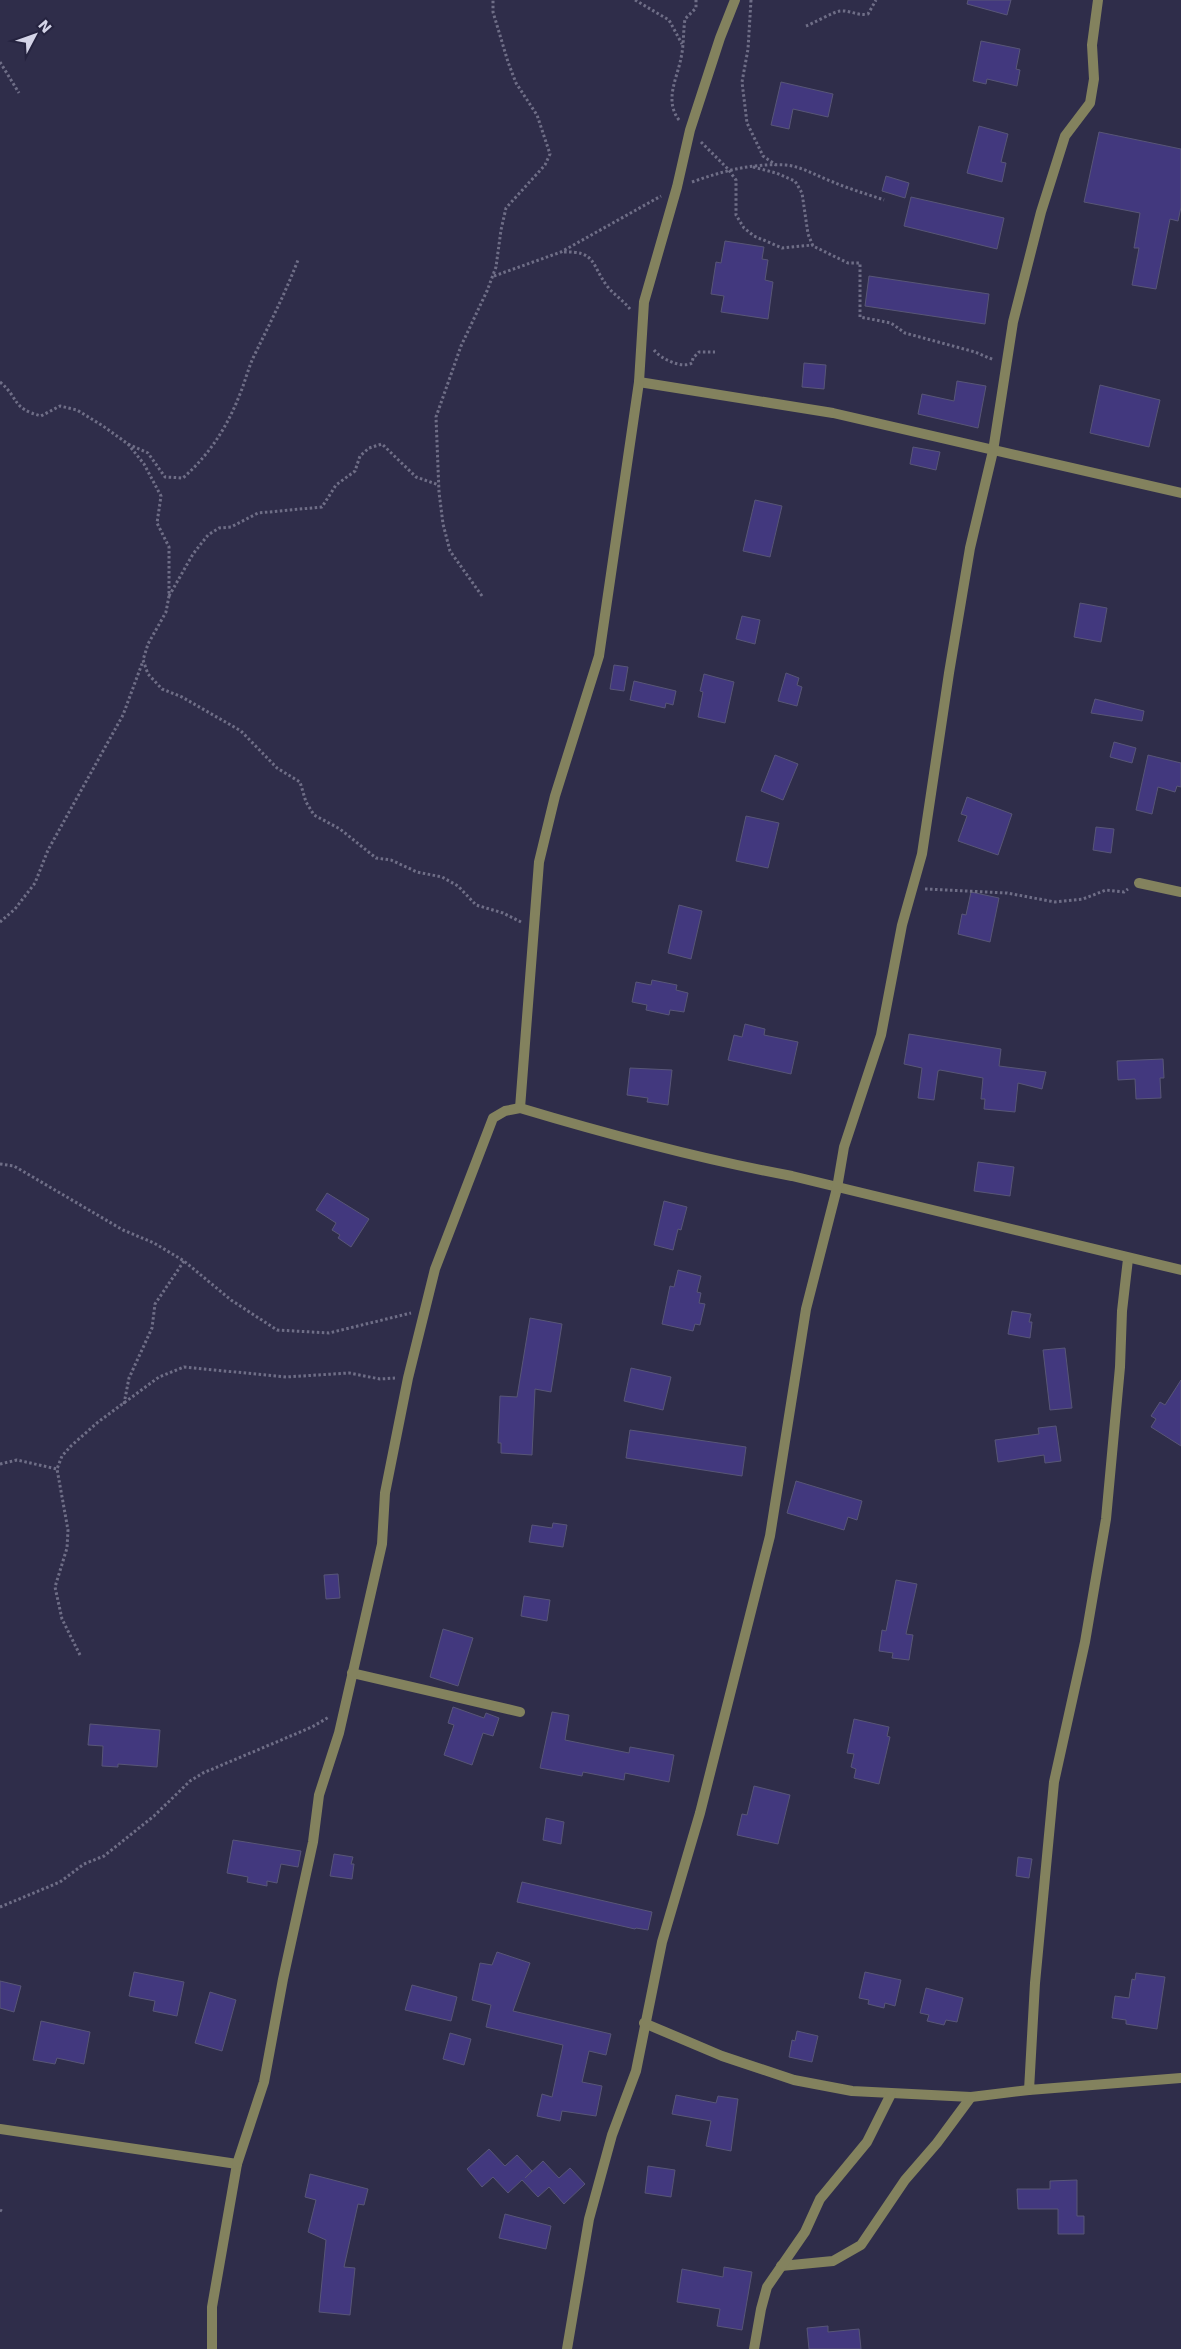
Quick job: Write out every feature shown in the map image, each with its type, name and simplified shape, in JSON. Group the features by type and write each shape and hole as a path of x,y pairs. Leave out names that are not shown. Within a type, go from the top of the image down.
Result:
{"street":[{"path":"520,1108 539,862 556,796 600,656 639,382 644,302 677,187 690,130 720,38 735,0"},
{"path":"567,2349 589,2219 612,2135 636,2071 644,2023 662,1942 700,1813 770,1536 806,1309 837,1188 844,1147 881,1034 902,925 922,854 934,762 970,548 993,451 1013,322 1040,212 1065,136 1090,103 1094,79 1092,45 1098,0"},
{"path":"639,382 833,413 1181,493"},
{"path":"1139,883 1181,892"},
{"path":"212,2349 212,2307 237,2164 264,2082 283,1979 313,1842 319,1795 345,1707 382,1544 385,1493 408,1378 435,1269 493,1118 505,1111 520,1108 628,1140 1181,1270"},
{"path":"1029,2090 1035,1983 1054,1782 1085,1642 1106,1519 1120,1367 1122,1311 1128,1258"},
{"path":"352,1673 520,1712"},
{"path":"644,2023 722,2056 794,2080 852,2091 971,2097 1029,2090 1181,2078"},
{"path":"754,2349 761,2309 768,2287 805,2232 820,2199 867,2142 891,2094"},
{"path":"782,2266 833,2261 861,2245 882,2218 905,2180 937,2143 971,2097"},
{"path":"0,2129 237,2164"}],"path":[{"path":"482,596 450,551 443,524 436,417 461,346 488,291 496,267 506,208 545,165 550,154 537,116 516,83 508,62 493,12 493,0"},
{"path":"635,0 669,20 678,34 683,47"},
{"path":"696,0 696,8 685,19 683,47 672,100 677,118 728,169 736,180 736,215 744,228 754,236 782,248 813,246 848,263 860,263 860,317 891,323 905,332 975,352 1006,366"},
{"path":"751,0 748,49 742,82 747,123 763,156 777,166"},
{"path":"806,26 836,12 842,11 859,16 868,14 876,0"},
{"path":"0,62 19,93"},
{"path":"748,166 776,172 795,181 802,193 808,234 813,246"},
{"path":"0,382 12,392 14,401 25,412 41,416 60,406 76,410 128,444 148,453 165,477 182,478 200,463 218,439 230,418 253,359 283,298 298,260"},
{"path":"0,922 14,909 35,883 57,834 123,714 148,644 166,612 169,596 169,547 157,523 161,496 144,464 128,444"},
{"path":"169,596 194,554 208,535 219,528 231,527 258,513 322,507 336,485 355,471 360,456 369,448 382,444 416,477 439,485"},
{"path":"143,660 148,674 162,689 182,697 241,731 277,768 300,782 306,802 314,815 340,829 376,858 391,860 417,872 442,877 458,886 476,905 503,913 533,928"},
{"path":"913,888 1007,893 1055,902 1083,899 1106,890 1124,892 1139,883"},
{"path":"0,1164 14,1166 114,1225 154,1243 184,1261 231,1300 277,1330 329,1333 425,1310"},
{"path":"124,1405 129,1378 152,1328 155,1304 184,1261"},
{"path":"80,1655 62,1619 55,1587 67,1548 68,1530 56,1469 62,1456 98,1422 124,1405 159,1377 184,1367 286,1377 349,1373 380,1379 408,1378"},
{"path":"0,1464 17,1460 56,1469"},
{"path":"0,1907 60,1882 84,1864 104,1856 154,1816 190,1781 203,1773 312,1727 345,1707"}],"building":[{"path":"968,0 1011,0 1007,15 967,4"},
{"path":"981,41 1020,49 1016,69 1020,70 1017,86 987,79 986,84 973,81"},
{"path":"781,82 833,94 828,117 793,109 789,129 771,125"},
{"path":"979,126 1008,134 1001,162 1006,163 1002,182 967,173"},
{"path":"1099,132 1181,149 1181,207 1178,221 1170,219 1156,289 1132,285 1139,248 1134,248 1140,213 1084,202"},
{"path":"886,176 909,183 905,198 882,191"},
{"path":"911,197 1004,218 997,249 904,226"},
{"path":"725,241 764,247 762,259 768,260 765,280 773,282 768,319 721,312 724,296 711,294 716,262 721,263"},
{"path":"869,276 989,294 985,324 865,306"},
{"path":"804,363 826,365 824,389 802,387"},
{"path":"957,381 986,386 978,428 918,414 922,394 954,401"},
{"path":"1100,385 1160,400 1149,447 1090,433"},
{"path":"913,447 940,452 936,470 910,464"},
{"path":"755,500 782,506 770,557 743,551"},
{"path":"1080,603 1107,608 1101,642 1074,637"},
{"path":"742,616 760,620 755,644 736,639"},
{"path":"614,665 628,667 624,691 610,689"},
{"path":"786,673 799,678 797,685 802,687 797,706 778,701"},
{"path":"704,674 734,682 725,723 698,717 703,692 700,691"},
{"path":"634,681 676,691 673,705 666,703 665,708 630,700"},
{"path":"1095,699 1144,711 1142,721 1091,713"},
{"path":"1114,742 1136,748 1132,763 1110,757"},
{"path":"775,755 798,764 783,800 761,791"},
{"path":"1148,755 1181,763 1181,787 1177,786 1175,792 1158,787 1152,814 1136,810"},
{"path":"967,797 1012,814 998,855 958,841 967,816 961,814"},
{"path":"746,816 779,823 768,868 736,861"},
{"path":"1096,827 1114,829 1111,853 1093,850"},
{"path":"971,892 999,898 990,942 958,934 962,914 966,915"},
{"path":"679,905 702,911 691,959 668,953"},
{"path":"652,980 677,985 676,990 688,993 684,1012 670,1010 669,1015 646,1010 647,1005 632,1002 636,982 651,985"},
{"path":"745,1024 765,1029 764,1035 798,1042 791,1074 728,1060 734,1035 742,1037"},
{"path":"909,1034 1001,1049 999,1066 1046,1072 1042,1089 1018,1083 1015,1112 984,1109 985,1099 981,1099 983,1078 940,1070 938,1071 934,1100 918,1098 922,1068 904,1064"},
{"path":"1163,1059 1164,1078 1160,1078 1161,1098 1136,1099 1135,1079 1118,1080 1117,1061"},
{"path":"630,1068 672,1070 668,1105 647,1102 648,1098 627,1095"},
{"path":"978,1162 1014,1167 1010,1196 974,1191"},
{"path":"327,1193 369,1219 351,1247 338,1238 340,1235 332,1230 336,1223 316,1210"},
{"path":"664,1201 687,1207 681,1230 678,1229 673,1250 654,1245"},
{"path":"678,1270 701,1276 697,1292 701,1293 699,1303 705,1304 700,1325 695,1324 693,1331 662,1324 670,1286 674,1287"},
{"path":"1012,1311 1031,1314 1029,1322 1032,1322 1030,1338 1008,1334"},
{"path":"530,1318 562,1324 551,1392 535,1389 532,1455 501,1453 501,1443 498,1443 500,1396 517,1397"},
{"path":"1065,1348 1072,1408 1050,1410 1043,1350"},
{"path":"631,1368 671,1377 663,1410 624,1401"},
{"path":"1181,1380 1181,1446 1151,1427 1156,1419 1151,1416 1160,1402 1165,1405"},
{"path":"1056,1426 1061,1461 1045,1463 1044,1455 998,1462 995,1440 1039,1434 1038,1428"},
{"path":"630,1430 746,1447 742,1476 626,1458"},
{"path":"796,1481 862,1501 857,1520 848,1517 844,1530 787,1513"},
{"path":"553,1523 567,1525 563,1547 529,1542 532,1525 552,1528"},
{"path":"338,1574 340,1598 326,1599 324,1575"},
{"path":"896,1580 917,1584 906,1634 913,1635 909,1660 892,1658 893,1653 879,1651 882,1630 886,1631"},
{"path":"524,1596 550,1600 547,1621 521,1616"},
{"path":"443,1629 473,1638 458,1686 430,1677"},
{"path":"453,1707 484,1718 486,1713 499,1718 493,1736 483,1733 472,1765 444,1755 454,1725 448,1723"},
{"path":"552,1712 569,1715 565,1740 629,1753 630,1747 674,1755 669,1782 625,1773 624,1780 583,1772 582,1776 540,1768"},
{"path":"854,1719 889,1727 887,1736 890,1737 879,1784 854,1778 856,1769 851,1767 854,1754 847,1753"},
{"path":"90,1724 160,1730 157,1767 118,1764 118,1767 102,1766 103,1746 88,1745"},
{"path":"754,1786 790,1795 778,1844 737,1835 742,1814 747,1815"},
{"path":"546,1818 564,1822 561,1844 543,1840"},
{"path":"233,1840 301,1851 298,1867 281,1864 277,1883 267,1881 267,1886 247,1882 248,1877 227,1873"},
{"path":"334,1854 353,1857 351,1864 354,1864 352,1879 330,1876"},
{"path":"1018,1857 1032,1859 1029,1878 1016,1876"},
{"path":"522,1882 652,1912 648,1930 635,1929 517,1902"},
{"path":"497,1952 530,1963 513,2011 611,2034 606,2055 589,2051 582,2082 602,2086 596,2116 562,2111 560,2121 537,2116 542,2094 552,2097 563,2045 486,2027 491,2005 472,2000 480,1963 492,1965"},
{"path":"134,1972 184,1982 177,2016 153,2011 155,2001 129,1996"},
{"path":"865,1972 901,1980 895,2006 885,2003 884,2008 868,2004 869,2000 859,1998"},
{"path":"1136,1973 1165,1977 1157,2029 1126,2024 1126,2020 1112,2018 1115,1996 1129,1998 1132,1979 1135,1980"},
{"path":"0,1981 21,1986 14,2012 0,2008"},
{"path":"412,1985 457,1997 451,2021 405,2010"},
{"path":"926,1988 963,1998 957,2022 946,2020 944,2025 927,2021 929,2015 920,2013"},
{"path":"210,1992 236,2000 222,2051 195,2043"},
{"path":"41,2021 90,2032 84,2064 57,2058 55,2064 33,2060"},
{"path":"797,2031 818,2036 812,2062 789,2057 792,2040 795,2041"},
{"path":"450,2033 471,2039 464,2065 443,2059"},
{"path":"676,2095 716,2103 718,2096 738,2099 731,2151 706,2146 711,2121 672,2114"},
{"path":"489,2149 505,2166 517,2155 532,2171 525,2178 543,2161 559,2178 570,2168 585,2184 564,2204 549,2187 538,2197 522,2180 508,2193 493,2177 482,2187 467,2169"},
{"path":"648,2166 675,2170 671,2197 645,2193"},
{"path":"310,2174 368,2189 364,2205 358,2204 344,2267 355,2268 350,2315 319,2312 326,2240 308,2232 316,2200 305,2197"},
{"path":"1077,2180 1077,2216 1084,2216 1084,2234 1058,2234 1058,2209 1018,2209 1017,2189 1050,2189 1050,2181"},
{"path":"505,2214 551,2226 546,2249 499,2238"},
{"path":"724,2267 752,2272 742,2330 717,2326 720,2309 677,2302 682,2269 723,2277"},
{"path":"828,2326 828,2332 859,2329 861,2349 809,2349 807,2328"}]}
